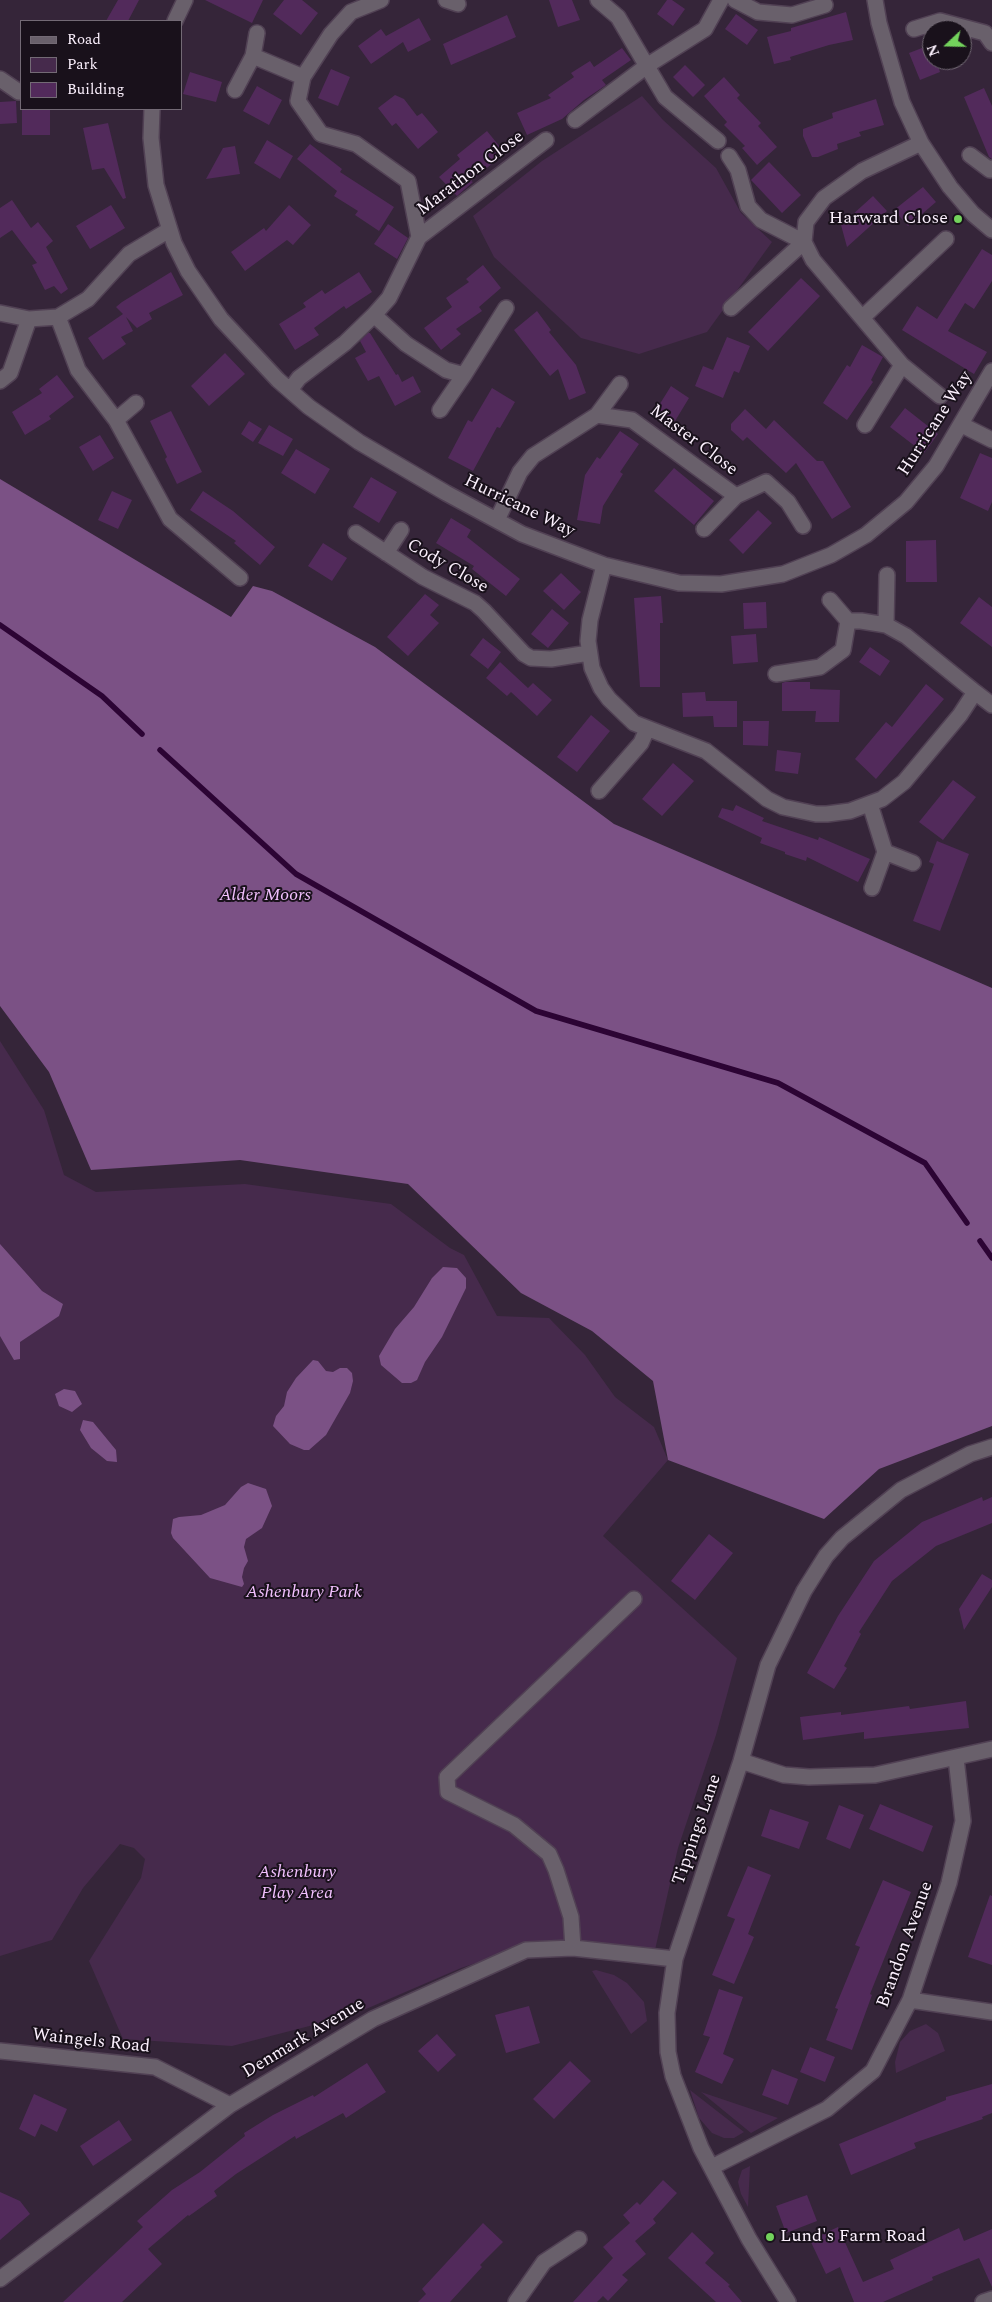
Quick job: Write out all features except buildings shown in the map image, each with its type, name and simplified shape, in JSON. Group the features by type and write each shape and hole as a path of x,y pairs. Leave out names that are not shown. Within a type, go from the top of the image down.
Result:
{"street":[{"path":"175,20 185,0"},
{"name":"Marathon Close","path":"381,0 346,6 332,34 303,76 298,101 321,134 356,144 408,181 419,237"},
{"path":"598,0 618,17 665,97 718,141"},
{"path":"575,120 648,66 705,29 721,0"},
{"path":"736,0 758,12 792,15 825,5"},
{"path":"876,0 879,23 900,94 922,143 950,188 973,214 992,230"},
{"path":"914,29 940,21 986,33 992,43"},
{"path":"235,90 253,56 258,33"},
{"path":"253,56 303,76"},
{"path":"0,79 20,92"},
{"name":"Hurricane Way","path":"152,110 150,138 156,185 169,230 188,271 221,319 290,390 309,407 359,442 496,520 522,534 604,565 679,583 721,584 766,578 815,563 860,539 906,502 936,466 962,425 992,371"},
{"name":"Marathon Close","path":"290,390 299,378 344,343 389,298 419,237 546,140"},
{"path":"922,143 862,170 824,198 806,222 804,242 813,260 902,365 940,396"},
{"path":"970,155 990,170 992,168"},
{"path":"729,156 738,170 748,206 761,220 804,242"},
{"path":"0,314 29,319 58,317 88,299 129,254 169,230"},
{"path":"862,317 946,239"},
{"path":"731,308 804,242"},
{"path":"440,410 506,308"},
{"path":"374,315 406,344 446,370 464,375"},
{"path":"58,317 78,370 116,420 170,520 240,578"},
{"path":"0,382 10,373 29,319"},
{"path":"865,425 902,365"},
{"path":"496,520 520,472 533,456 597,416 620,384"},
{"path":"116,420 136,403"},
{"name":"Master Close","path":"597,416 632,420 736,496"},
{"path":"962,425 992,440"},
{"name":"Master Close","path":"704,529 736,496 766,482 788,502 803,526"},
{"name":"Cody Close","path":"386,553 401,530"},
{"name":"Cody Close","path":"356,533 423,577 475,603 524,654 531,658 551,659 588,653"},
{"path":"604,565 590,620 588,653 597,679 609,699 626,717 646,729 706,751 767,799 783,807 816,814 827,814 850,810 882,799 904,782 960,715 975,692"},
{"path":"886,625 887,576"},
{"path":"830,600 848,621"},
{"path":"848,621 861,620 886,625 906,636 992,704"},
{"path":"776,674 820,667 843,650 848,621"},
{"path":"599,791 641,743 646,729"},
{"path":"870,804 885,852 872,888"},
{"path":"885,852 913,863"},
{"name":"Tippings Lane","path":"788,2302 749,2239 701,2148 673,2076 668,2052 667,2013 674,1959 741,1760 768,1665 804,1591 826,1556 842,1538 901,1490 970,1454 992,1447"},
{"path":"573,1948 571,1917 549,1854 514,1825 448,1792 448,1777 634,1598"},
{"path":"741,1760 784,1775 809,1777 876,1775 992,1749"},
{"name":"Brandon Avenue","path":"712,2167 827,2109 873,2071 910,2000 949,1883 963,1821 956,1758"},
{"name":"Denmark Avenue","path":"0,2279 230,2105 373,2018 526,1950 573,1948 674,1959"},
{"path":"910,2000 992,2012"},
{"name":"Waingels Road","path":"0,2051 154,2067 230,2105"},
{"path":"516,2302 544,2262 579,2239"},
{"path":"983,2302 992,2299"}],"green space":[{"path":"642,96 663,120 716,168 741,213 772,242 707,332 639,354 581,338 494,257 473,216 542,161"},
{"name":"Alder Moors","path":"0,479 231,617 253,586 272,591 375,647 614,824 992,988 992,1426 879,1469 824,1519 668,1460 653,1381 592,1331 521,1293 408,1184 240,1160 91,1170 49,1072 0,1006"},
{"name":"Ashenbury Park","path":"0,1041 44,1110 64,1175 96,1192 245,1184 391,1204 450,1248 464,1255 497,1316 549,1318 585,1355 615,1397 654,1427 668,1460 603,1536 737,1658 716,1735 678,1848 655,1950 530,1945 461,1968 352,2015 232,2046 123,2039 89,1961 141,1878 145,1859 134,1848 120,1844 83,1888 52,1940 0,1956"},
{"path":"0,1244 42,1291 63,1304 59,1316 20,1342 20,1359 14,1360 0,1336"},
{"path":"443,1267 457,1268 466,1278 466,1288 442,1337 425,1362 417,1380 411,1383 402,1383 381,1365 379,1356 395,1329 414,1307 432,1278"},
{"path":"313,1360 318,1361 326,1371 333,1372 340,1368 347,1368 352,1373 353,1381 350,1393 326,1435 309,1450 304,1450 290,1444 273,1426 276,1416 284,1406 287,1392 296,1378"},
{"path":"64,1389 75,1391 82,1404 72,1412 59,1406 55,1394"},
{"path":"83,1420 93,1422 116,1450 117,1462 107,1461 91,1448 80,1430"},
{"path":"248,1483 266,1489 272,1506 262,1528 246,1539 244,1547 248,1561 244,1568 242,1577 244,1584 242,1587 210,1578 173,1538 171,1533 173,1519 201,1515 225,1505 241,1487"},
{"path":"596,1970 614,1975 627,1983 644,2002 647,2021 631,2034 592,1971"},
{"path":"926,2024 938,2033 945,2051 896,2073 895,2062 900,2042 910,2031"},
{"path":"690,2090 744,2132 734,2138 724,2138 712,2133 699,2118"},
{"path":"701,2092 778,2118 751,2133"},
{"path":"750,2166 748,2207 741,2194 738,2182 742,2170"}],"waterway":[{"path":"0,625 102,696 142,734"},
{"path":"160,750 296,874 536,1011 778,1083 925,1163 967,1223"},
{"path":"980,1241 992,1258"}],"place":[{"name":"Harward Close","path":"958,219"},
{"name":"Lund's Farm Road","path":"770,2237"}],"park label":[{"name":"Ashenbury Play Area","path":"297,1884"}]}
